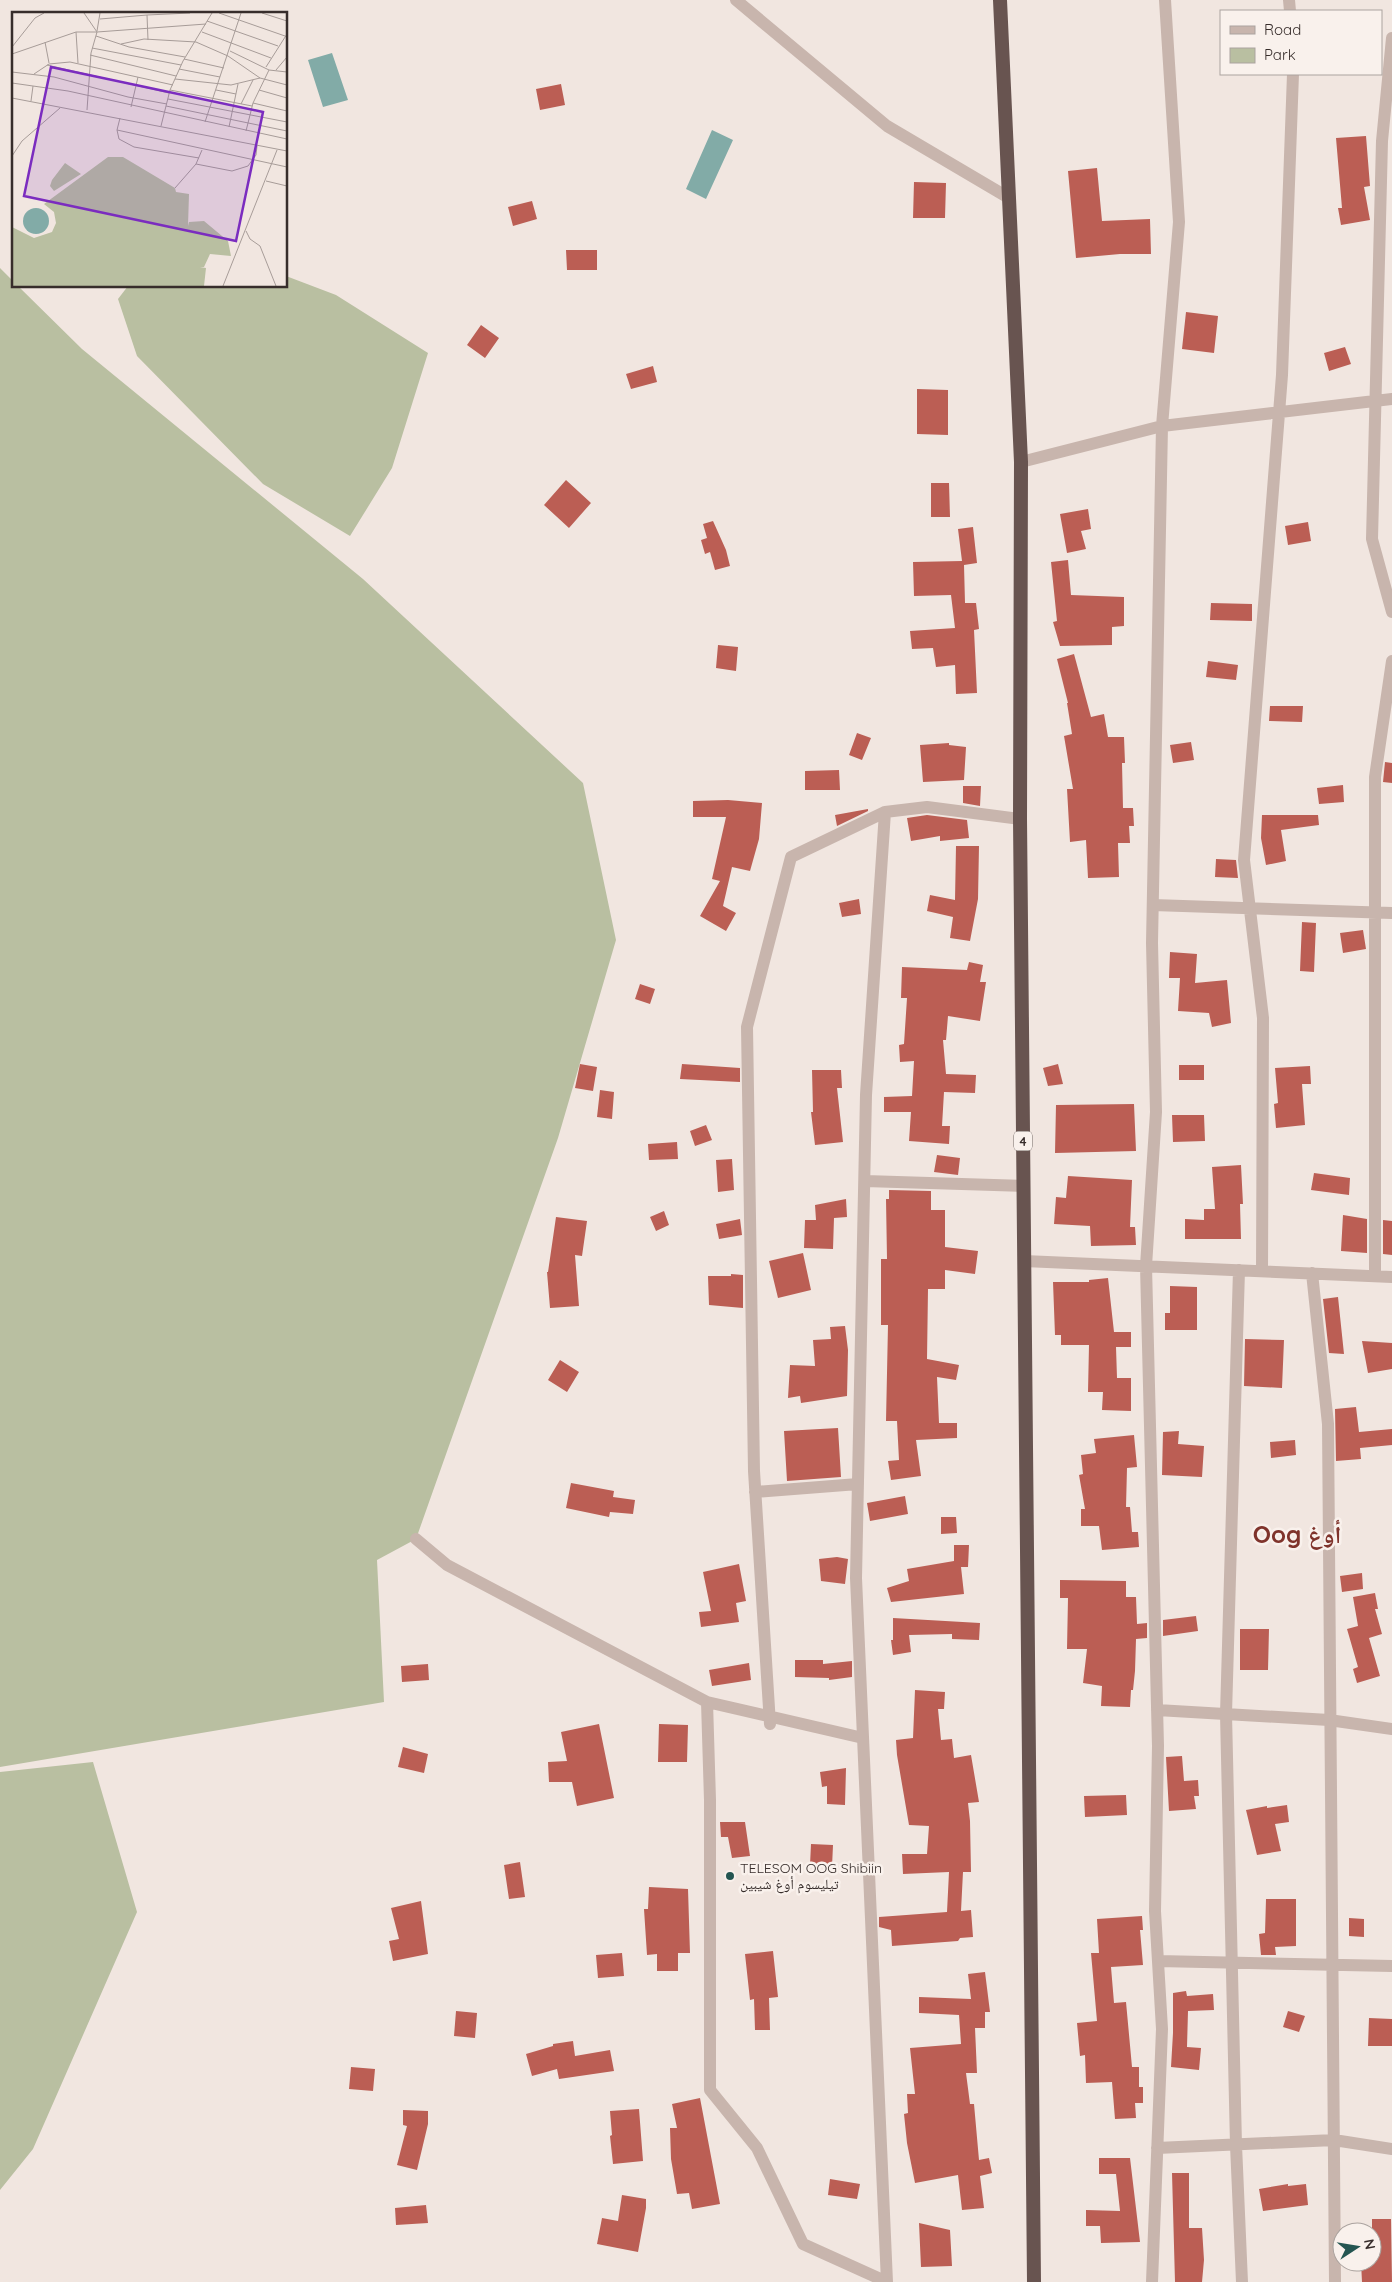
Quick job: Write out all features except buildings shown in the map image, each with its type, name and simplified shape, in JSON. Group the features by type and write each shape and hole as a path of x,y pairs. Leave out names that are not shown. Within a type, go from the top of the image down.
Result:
{"highway":[{"name":"4","path":"1000,0 1021,462 1020,818 1034,2282"}],"street":[{"path":"736,0 887,126 1009,198"},
{"path":"1152,2282 1162,2029 1155,1911 1157,1710 1146,1266 1156,1112 1153,905 1162,426 1178,222 1165,0"},
{"path":"1392,38 1382,141 1372,539 1392,612"},
{"path":"1262,1271 1263,1018 1244,860 1279,411 1293,75"},
{"path":"1021,462 1162,426 1392,399"},
{"path":"1375,1276 1375,777 1392,661"},
{"path":"770,1720 755,1492 749,1273 747,1027 791,857 885,812 928,807 1020,818"},
{"path":"707,1702 710,1800 710,2090 757,2148 803,2244 887,2282 856,1578 866,1095 885,812"},
{"path":"1153,905 1250,910 1392,913"},
{"path":"865,1181 1023,1186"},
{"path":"1024,1261 1392,1277"},
{"path":"1239,1270 1226,1714 1236,2145 1242,2282"},
{"path":"1312,1273 1328,1424 1335,2282"},
{"path":"755,1492 858,1484"},
{"path":"416,1539 447,1565 707,1702 770,1720 863,1738"},
{"path":"1157,1710 1329,1720 1392,1729"},
{"path":"1158,1961 1392,1966"},
{"path":"1157,2148 1334,2140 1392,2149"}],"green space":[{"path":"0,268 12,280 12,288 20,288 82,349 363,579 583,783 616,940 558,1138 416,1539 377,1560 384,1702 0,1767"},
{"path":"288,277 336,295 428,353 392,468 350,536 263,484 137,356 118,299 126,288 288,288"},
{"path":"93,1762 137,1912 33,2149 0,2190 0,1772"}],"water":[{"path":"332,53 348,100 323,107 308,60"},
{"path":"712,130 733,140 706,199 686,189"}],"place":[{"name":"TELESOM OOG Shibiin تيليسوم أوغ شيبين","path":"730,1876"}],"district":[{"name":"Oog أوغ","path":"1297,1534"}]}
